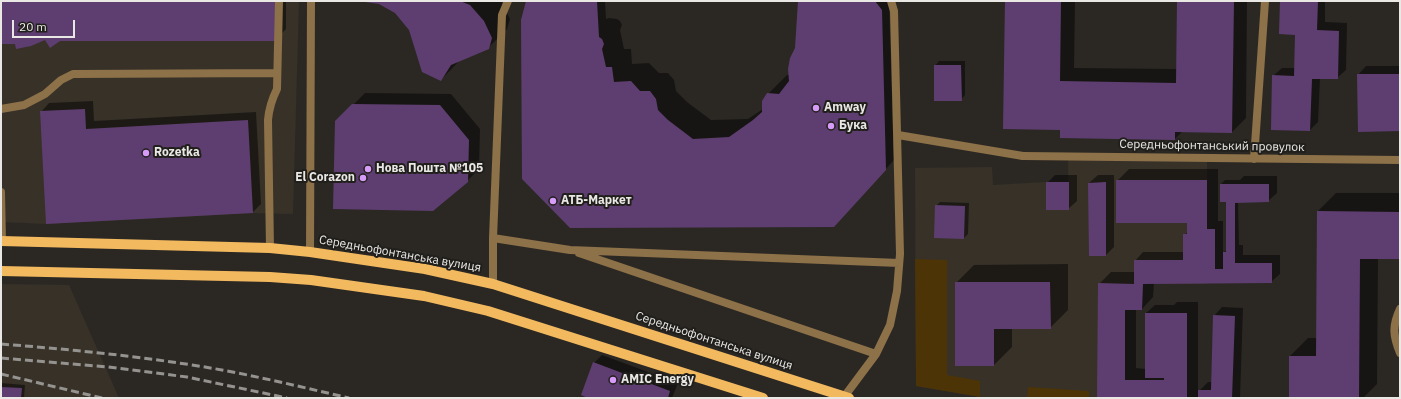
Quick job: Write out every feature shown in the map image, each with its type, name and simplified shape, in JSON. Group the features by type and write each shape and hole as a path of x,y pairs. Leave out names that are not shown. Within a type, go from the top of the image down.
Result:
{"main road":[{"name":"Середньофонтанська вулиця","path":"2,242 270,248 310,252 425,269 493,284 846,397"},
{"path":"1,270 270,277 311,280 424,296 488,311 763,398"}],"street":[{"path":"270,248 268,120 272,98 277,89 279,1"},
{"path":"310,252 311,1"},
{"path":"493,284 493,238 502,15 508,1"},
{"path":"846,397 876,354 890,324 897,291 899,263 898,135 894,11 891,1"},
{"path":"1254,159 1264,1"},
{"path":"1,109 24,105 45,94 61,80 73,74 277,73"},
{"name":"Середньофонтанський провулок","path":"898,135 1023,156 1400,160"},
{"path":"1,192 2,242"},
{"path":"493,238 570,250 899,263"},
{"path":"570,250 876,354"},
{"path":"1400,309 1394,324 1395,339 1400,353"}],"shaded area":[{"path":"1,1 299,1 293,214 253,213 46,224 1,222"},
{"path":"1068,158 1207,160 1207,284 1107,284 1097,398 986,398 916,386 915,168 992,167 993,185 1046,182 1046,210 1069,210"},
{"path":"915,259 947,260 947,375 980,381 980,397 916,386"},
{"path":"1,284 69,285 119,398 1,398"},
{"path":"1028,387 1089,391 1089,398 1027,398"}],"building":[{"path":"1,1 275,1 275,41 60,41 50,48 45,40 31,46 16,49 15,44 1,44"},
{"path":"358,1 460,1 470,5 484,21 492,38 489,49 451,65 441,81 422,72 409,30 395,13 379,4"},
{"path":"526,1 597,1 599,37 602,39 604,44 602,49 606,67 612,67 614,82 631,81 640,91 650,91 656,99 658,110 668,120 693,139 729,137 762,112 762,101 767,93 779,94 789,81 788,69 790,58 795,48 798,1 875,1 882,10 886,170 834,227 570,228 522,179 521,20"},
{"path":"1005,1 1061,1 1060,81 1176,83 1177,1 1234,2 1232,133 1175,132 1175,140 1060,138 1060,130 1003,129"},
{"path":"1280,1 1318,1 1317,30 1339,31 1338,79 1312,79 1310,131 1271,130 1272,75 1294,76 1295,35 1279,34"},
{"path":"934,65 961,65 962,101 934,101"},
{"path":"1357,74 1400,74 1400,131 1358,132"},
{"path":"352,104 440,105 469,140 468,182 433,211 333,209 335,121"},
{"name":"Rozetka","path":"85,109 86,129 248,120 253,213 46,224 40,111"},
{"path":"1116,180 1207,180 1207,229 1215,229 1215,269 1223,269 1223,252 1226,252 1226,202 1220,202 1220,184 1269,184 1269,202 1235,203 1235,263 1272,263 1272,283 1143,284 1142,310 1125,310 1125,380 1164,380 1164,378 1145,378 1145,313 1187,313 1187,398 1097,398 1098,283 1134,284 1134,260 1183,260 1183,234 1187,234 1187,223 1116,223"},
{"path":"1046,182 1069,182 1069,210 1046,210"},
{"path":"1106,182 1106,256 1089,256 1088,183"},
{"path":"935,205 965,206 964,239 934,238"},
{"path":"1317,211 1400,212 1400,259 1360,259 1359,398 1289,398 1289,356 1316,356"},
{"path":"955,282 1050,282 1051,329 994,329 994,366 955,366"},
{"path":"1213,315 1235,316 1232,398 1198,398 1198,390 1211,390"},
{"path":"593,362 670,391 668,398 588,398 581,395"},
{"path":"1,387 22,388 21,398 1,398"}],"railway":[{"path":"1,344 144,358 212,368 349,398"},
{"path":"1,358 108,367 187,377 287,398"},
{"path":"1,374 102,398"}],"place":[{"name":"Amway","path":"816,108"},
{"name":"Бука","path":"831,126"},
{"name":"Rozetka","path":"146,153"},
{"name":"Нова Пошта №105","path":"368,169"},
{"name":"El Corazon","path":"363,178"},
{"name":"АТБ-Маркет","path":"553,201"},
{"name":"AMIC Energy","path":"613,380"}]}
